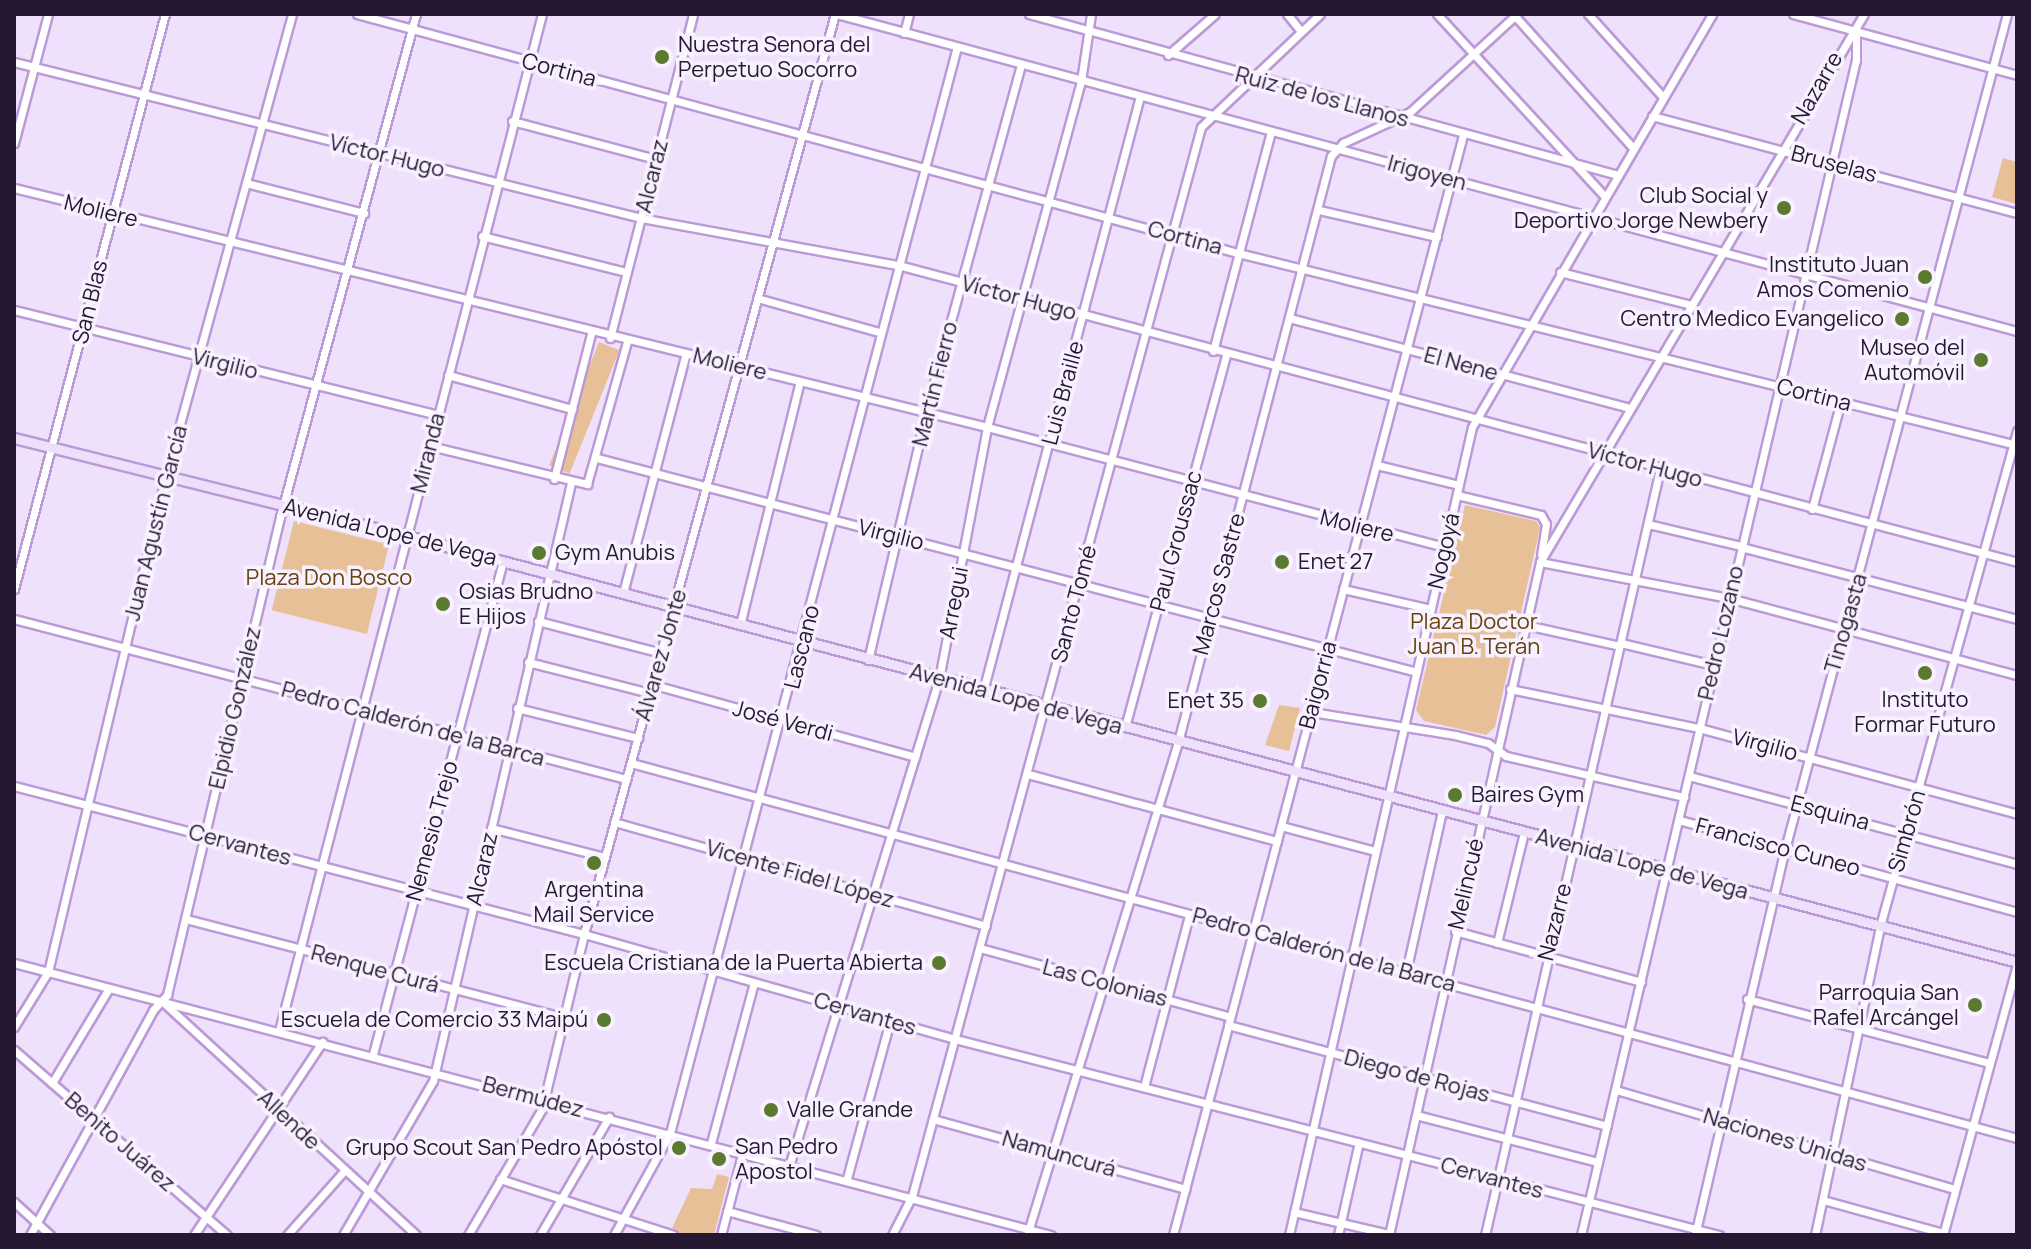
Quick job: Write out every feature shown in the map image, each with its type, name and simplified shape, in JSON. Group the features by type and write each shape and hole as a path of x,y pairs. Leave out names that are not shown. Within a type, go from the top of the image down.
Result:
{"main road":[{"name":"Avenida Lope de Vega","path":"14,438 503,561 983,691 2017,963"}],"street":[{"path":"14,143 48,14"},
{"name":"San Blas","path":"14,589 165,14"},
{"name":"Juan Agustín García","path":"14,1027 48,972 166,475 201,358 292,14"},
{"name":"Cortina","path":"357,14 1238,253 2015,444"},
{"name":"Elpidio González","path":"30,1235 153,1010 164,1003 284,505 319,387 416,14"},
{"name":"Miranda","path":"279,1031 482,236 542,14"},
{"name":"Alcaraz","path":"610,338 693,14"},
{"name":"Irigoyen","path":"836,14 2017,331"},
{"name":"Álvarez Jonte","path":"468,1235 543,1100 604,857 708,486 801,132 836,14"},
{"path":"904,33 909,14"},
{"name":"Ruiz de los Llanos","path":"1029,14 1088,35 1618,175"},
{"name":"Arregui","path":"790,1163 939,679 987,427 1081,81 1091,14"},
{"path":"1168,55 1215,14"},
{"path":"1287,14 1301,31"},
{"path":"1209,114 1320,14"},
{"path":"1437,14 1605,197"},
{"path":"1588,14 1663,97"},
{"name":"Nogoyá","path":"1289,1235 1474,421 1712,14"},
{"path":"1793,14 2017,75"},
{"name":"Nazarre","path":"1602,454 1864,14"},
{"name":"Tinogasta","path":"1696,1232 1772,898 1932,308 2007,14"},
{"path":"1336,149 1399,118 1516,15 1633,148"},
{"name":"Pedro Lozano","path":"1581,1235 1679,820 1802,274 1858,51 1856,31"},
{"name":"Lascano","path":"614,1235 670,1133 804,642 862,397 957,47"},
{"name":"Víctor Hugo","path":"14,62 641,218 898,265 1394,400 2017,562"},
{"name":"Martín Fierro","path":"868,660 926,412 1021,64"},
{"name":"Luis Braille","path":"983,691 1140,96"},
{"name":"Santo Tomé","path":"892,1235 912,1196 1209,114"},
{"name":"Bruselas","path":"1652,116 2017,213"},
{"path":"512,121 656,159"},
{"path":"1213,351 1271,132"},
{"name":"Baigorria","path":"1173,1235 1463,135"},
{"name":"Marcos Sastre","path":"1028,1232 1178,742 1336,149"},
{"path":"246,183 364,213"},
{"name":"Moliere","path":"14,188 591,334 686,353 987,427 1361,528 1444,547"},
{"path":"1319,210 1437,237"},
{"path":"482,236 626,272"},
{"path":"1560,272 1691,305"},
{"path":"757,298 879,332"},
{"name":"Virgilio","path":"14,310 438,415"},
{"name":"El Nene","path":"1293,319 1630,408"},
{"path":"554,479 591,334"},
{"path":"430,446 554,479 587,484 597,458 627,342"},
{"path":"623,593 686,353"},
{"name":"Paul Groussac","path":"1125,728 1226,355"},
{"path":"448,375 572,409"},
{"path":"740,625 800,381"},
{"path":"1812,509 1841,401"},
{"name":"Simbrón","path":"1815,1235 1880,926 2017,431"},
{"name":"Melincué","path":"1389,1234 1540,562 1602,454"},
{"name":"Virgilio","path":"597,458 1327,652 1417,672"},
{"path":"1377,465 1459,485"},
{"name":"Nazarre","path":"1485,1235 1660,469"},
{"name":"Alcaraz","path":"343,1235 369,1194 435,1070 547,573 571,483"},
{"path":"1457,495 1535,512 1546,524 1540,562 1729,598 2017,675"},
{"path":"1648,524 2017,619"},
{"path":"14,540 26,544"},
{"name":"Nemesio Trejo","path":"373,1054 503,561"},
{"path":"1343,589 1431,609"},
{"name":"Pedro Calderón de la Barca","path":"14,619 626,779"},
{"path":"538,621 662,653"},
{"path":"1526,625 1713,665"},
{"name":"José Verdi","path":"528,662 783,720 915,757"},
{"name":"Virgilio","path":"1510,689 1699,728 2017,814"},
{"path":"517,708 638,738"},
{"path":"1312,712 1455,735 1591,776 1684,797"},
{"name":"Pedro Calderón de la Barca","path":"631,763 2017,1138"},
{"path":"1028,774 1277,841"},
{"name":"Esquina","path":"1689,776 2017,864"},
{"name":"Cervantes","path":"14,786 584,934 955,1039 1696,1232 1719,1235"},
{"path":"1406,972 1442,811"},
{"name":"Francisco Cuneo","path":"1679,820 2017,912"},
{"name":"Vicente Fidel López","path":"614,822 986,926"},
{"path":"1281,826 1375,851"},
{"path":"491,828 604,857"},
{"path":"1497,943 1524,832"},
{"path":"1144,1087 1189,915"},
{"name":"Renque Curá","path":"186,919 563,1017"},
{"path":"1455,931 1641,982"},
{"name":"Las Colonias","path":"980,948 1167,1000 1229,1021"},
{"name":"Bermúdez","path":"14,963 790,1163 1028,1232 1051,1235"},
{"path":"1823,1200 1943,1234 2017,963"},
{"path":"711,1143 754,983"},
{"path":"52,1083 109,988"},
{"path":"1747,999 1989,1063"},
{"name":"Allende","path":"164,1003 416,1235"},
{"path":"847,1178 890,1021"},
{"name":"Diego de Rojas","path":"1229,1021 1330,1053 1607,1126"},
{"path":"194,1235 322,1042"},
{"name":"Benito Juárez","path":"14,1050 227,1235"},
{"name":"Naciones Unidas","path":"1616,1090 1955,1189"},
{"path":"1416,1115 1598,1162"},
{"path":"540,1235 609,1117"},
{"name":"Namuncurá","path":"933,1119 1185,1189"},
{"path":"1338,1235 1359,1142"},
{"path":"721,1235 743,1151"},
{"path":"287,1235 344,1171"},
{"path":"500,1179 672,1234"},
{"path":"14,1202 50,1235"},
{"path":"727,1211 812,1235"},
{"path":"1294,1212 1389,1234"}],"green space":[{"path":"2003,158 2017,162 2017,204 1992,197"},
{"path":"599,342 619,350 570,474 549,465"},
{"name":"Plaza Doctor Juan B. Terán","path":"1465,505 1536,521 1540,528 1495,727 1486,735 1424,721 1416,710"},
{"name":"Plaza Don Bosco","path":"294,521 389,545 367,634 272,610"},
{"path":"1279,705 1300,708 1289,751 1265,745"},
{"path":"717,1174 729,1177 714,1235 680,1235 672,1228 691,1188 712,1189"}],"place":[{"name":"Nuestra Senora del Perpetuo Socorro","path":"662,57"},
{"name":"Club Social y Deportivo Jorge Newbery","path":"1784,208"},
{"name":"Instituto Juan Amos Comenio","path":"1925,277"},
{"name":"Centro Medico Evangelico","path":"1902,319"},
{"name":"Museo del Automóvil","path":"1981,360"},
{"name":"Gym Anubis","path":"539,553"},
{"name":"Enet 27","path":"1282,562"},
{"name":"Osias Brudno E Hijos","path":"443,604"},
{"name":"Instituto Formar Futuro","path":"1925,673"},
{"name":"Enet 35","path":"1260,701"},
{"name":"Baires Gym","path":"1455,795"},
{"name":"Argentina Mail Service","path":"594,863"},
{"name":"Escuela Cristiana de la Puerta Abierta","path":"939,963"},
{"name":"Parroquia San Rafel Arcángel","path":"1975,1005"},
{"name":"Escuela de Comercio 33 Maipú","path":"604,1020"},
{"name":"Valle Grande","path":"771,1110"},
{"name":"Grupo Scout San Pedro Apóstol","path":"679,1148"},
{"name":"San Pedro Apostol","path":"719,1159"}]}
